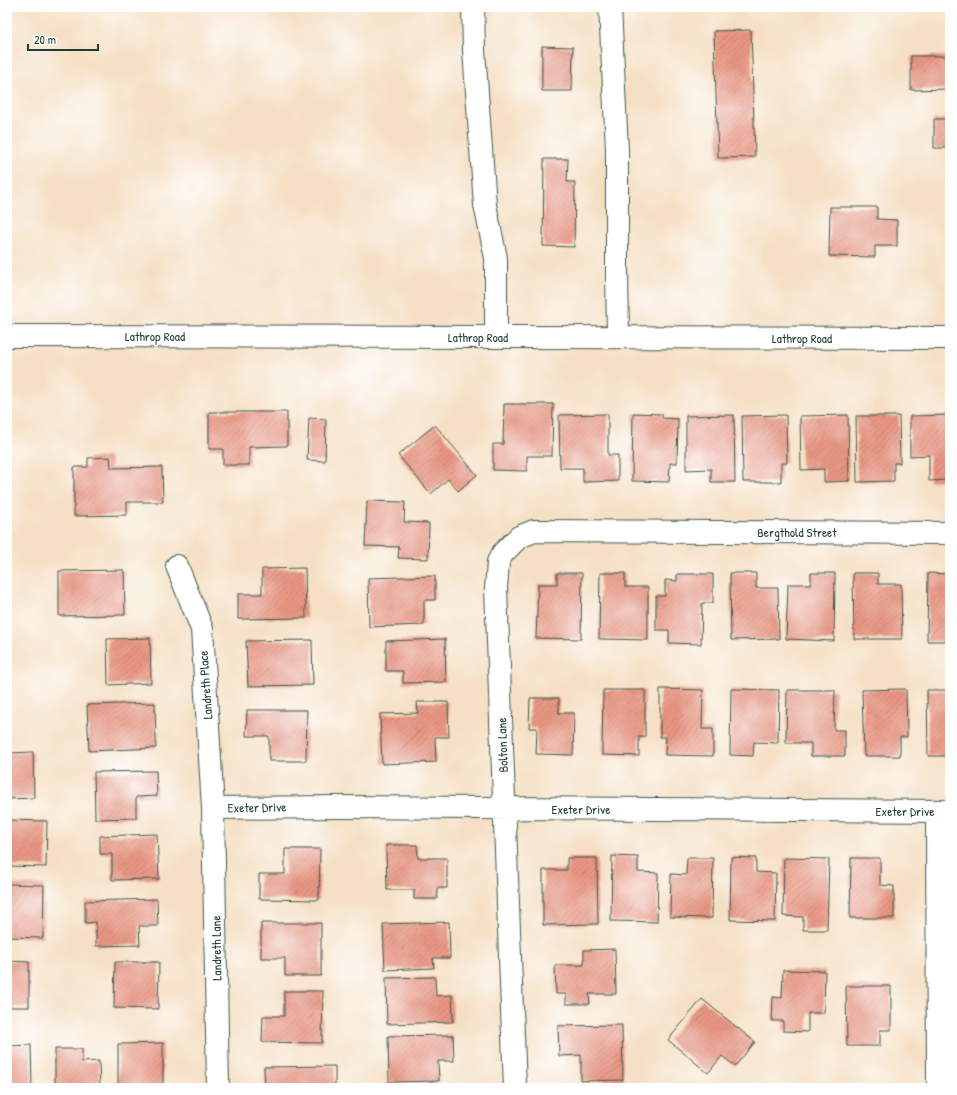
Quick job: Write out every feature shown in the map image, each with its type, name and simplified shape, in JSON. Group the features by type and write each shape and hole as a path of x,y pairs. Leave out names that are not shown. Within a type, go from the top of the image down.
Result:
{"street":[{"path":"473,7 474,50 485,205 496,258 496,337"},
{"path":"610,7 617,149 618,337"},
{"name":"Lathrop Road","path":"7,336 950,338"},
{"name":"Bolton Lane","path":"515,1088 496,588 498,562 503,553 518,537 534,531 644,532"},
{"name":"Bergthold Street","path":"644,532 950,533"},
{"name":"Landreth Place","path":"178,566 202,629 213,808"},
{"name":"Exeter Drive","path":"213,808 340,807 944,811"},
{"name":"Landreth Lane","path":"213,808 218,1088"},
{"path":"938,1088 944,811"}],"building":[{"path":"751,30 755,157 718,158 714,31"},
{"path":"542,46 573,47 572,91 542,91"},
{"path":"911,56 950,56 950,89 911,90"},
{"path":"934,119 950,119 950,148 934,148"},
{"path":"544,159 568,159 567,182 575,182 574,247 543,246"},
{"path":"830,207 877,207 877,219 897,220 897,246 875,246 875,257 829,256"},
{"path":"504,404 553,404 552,456 527,456 527,471 493,470 493,444 503,444"},
{"path":"209,412 287,412 287,446 249,447 249,465 223,465 223,449 209,449"},
{"path":"633,413 662,414 662,418 678,419 677,463 670,463 669,482 632,481"},
{"path":"608,414 608,455 618,455 618,481 583,482 583,468 560,468 559,415"},
{"path":"734,415 735,482 711,482 711,469 686,470 686,416"},
{"path":"786,415 787,463 781,463 781,482 743,482 742,416"},
{"path":"848,415 849,481 824,482 824,469 801,470 800,416"},
{"path":"950,415 950,480 929,481 929,455 910,456 910,416"},
{"path":"856,416 899,416 900,463 894,463 894,481 857,482"},
{"path":"309,418 326,419 325,461 307,460"},
{"path":"435,425 477,475 458,491 448,479 431,494 398,455"},
{"path":"110,457 111,468 162,467 163,502 127,502 127,515 74,516 74,467 88,467 88,458"},
{"path":"367,501 405,502 404,522 429,523 428,559 398,558 399,547 365,546"},
{"path":"305,568 306,618 238,619 238,594 262,594 262,569"},
{"path":"124,570 125,615 59,616 59,571"},
{"path":"557,573 582,573 581,639 536,638 538,584 557,584"},
{"path":"600,573 625,573 625,587 648,587 648,640 599,639"},
{"path":"730,573 756,573 756,588 778,588 779,639 731,640"},
{"path":"811,573 835,573 834,641 786,639 788,584 811,584"},
{"path":"853,573 878,573 878,584 901,584 902,639 854,639"},
{"path":"928,573 950,574 950,641 927,641"},
{"path":"677,574 713,574 713,603 702,603 701,644 669,643 669,630 656,630 656,596 665,596 665,580 677,581"},
{"path":"435,576 435,600 424,600 424,625 369,627 368,578"},
{"path":"150,638 151,683 108,685 107,639"},
{"path":"445,639 446,682 403,683 403,671 386,671 386,641"},
{"path":"312,640 313,685 248,686 246,641"},
{"path":"660,689 703,690 702,729 713,729 713,756 665,755 666,737 660,737"},
{"path":"731,689 779,690 778,743 754,742 753,756 730,755"},
{"path":"906,689 907,737 900,737 900,756 864,756 862,690"},
{"path":"603,690 645,690 645,737 639,737 639,756 602,755"},
{"path":"787,690 835,690 834,730 845,730 845,756 811,756 811,743 786,743"},
{"path":"927,690 950,690 950,756 928,756"},
{"path":"530,698 559,698 559,713 574,713 573,755 536,754 537,728 529,728"},
{"path":"417,702 448,702 449,737 435,737 436,762 382,764 380,714 418,713"},
{"path":"155,703 156,748 89,751 87,705"},
{"path":"247,710 307,710 306,761 269,761 269,736 246,736"},
{"path":"33,752 34,798 7,799 7,753"},
{"path":"156,771 157,796 136,797 136,818 95,819 94,772"},
{"path":"7,820 47,821 46,867 7,866"},
{"path":"157,834 159,879 112,880 112,854 100,854 100,836"},
{"path":"386,845 417,845 418,858 447,858 447,888 437,888 437,899 414,899 414,890 387,890"},
{"path":"285,849 320,849 319,900 259,899 259,874 285,874"},
{"path":"612,856 638,857 638,872 658,873 657,922 611,921"},
{"path":"731,857 756,858 756,872 776,873 775,921 730,920"},
{"path":"567,858 597,858 598,924 543,925 543,870 567,870"},
{"path":"687,858 713,858 712,918 670,917 671,874 686,875"},
{"path":"784,858 829,859 827,930 803,930 803,917 783,916"},
{"path":"851,858 880,858 880,885 894,886 894,918 850,918"},
{"path":"7,884 44,885 43,938 7,937"},
{"path":"157,899 158,926 139,926 140,945 96,946 96,922 85,923 85,901"},
{"path":"449,922 450,958 433,958 434,968 385,970 383,924"},
{"path":"261,923 321,923 321,976 285,976 285,958 261,958"},
{"path":"615,949 616,994 589,994 590,1004 566,1004 566,994 556,994 555,965 584,965 584,950"},
{"path":"7,961 29,962 29,1007 7,1007"},
{"path":"115,962 159,962 158,1009 114,1008"},
{"path":"783,970 825,971 824,1013 808,1013 808,1032 783,1031 783,1021 772,1021 773,997 782,998"},
{"path":"435,977 436,996 452,995 453,1022 387,1024 386,978"},
{"path":"846,986 891,986 891,1030 880,1030 880,1046 847,1046"},
{"path":"284,991 323,991 322,1043 262,1042 263,1016 284,1016"},
{"path":"702,999 755,1042 735,1066 722,1056 708,1073 668,1040"},
{"path":"622,1025 623,1080 581,1081 581,1055 559,1056 558,1026"},
{"path":"453,1035 454,1061 438,1061 439,1081 389,1082 388,1036"},
{"path":"163,1043 163,1088 118,1088 118,1044"},
{"path":"31,1045 32,1088 10,1088 10,1084 7,1084 7,1046"},
{"path":"55,1049 82,1049 82,1062 99,1061 100,1088 55,1088"},
{"path":"335,1066 335,1088 265,1088 264,1067"}]}
